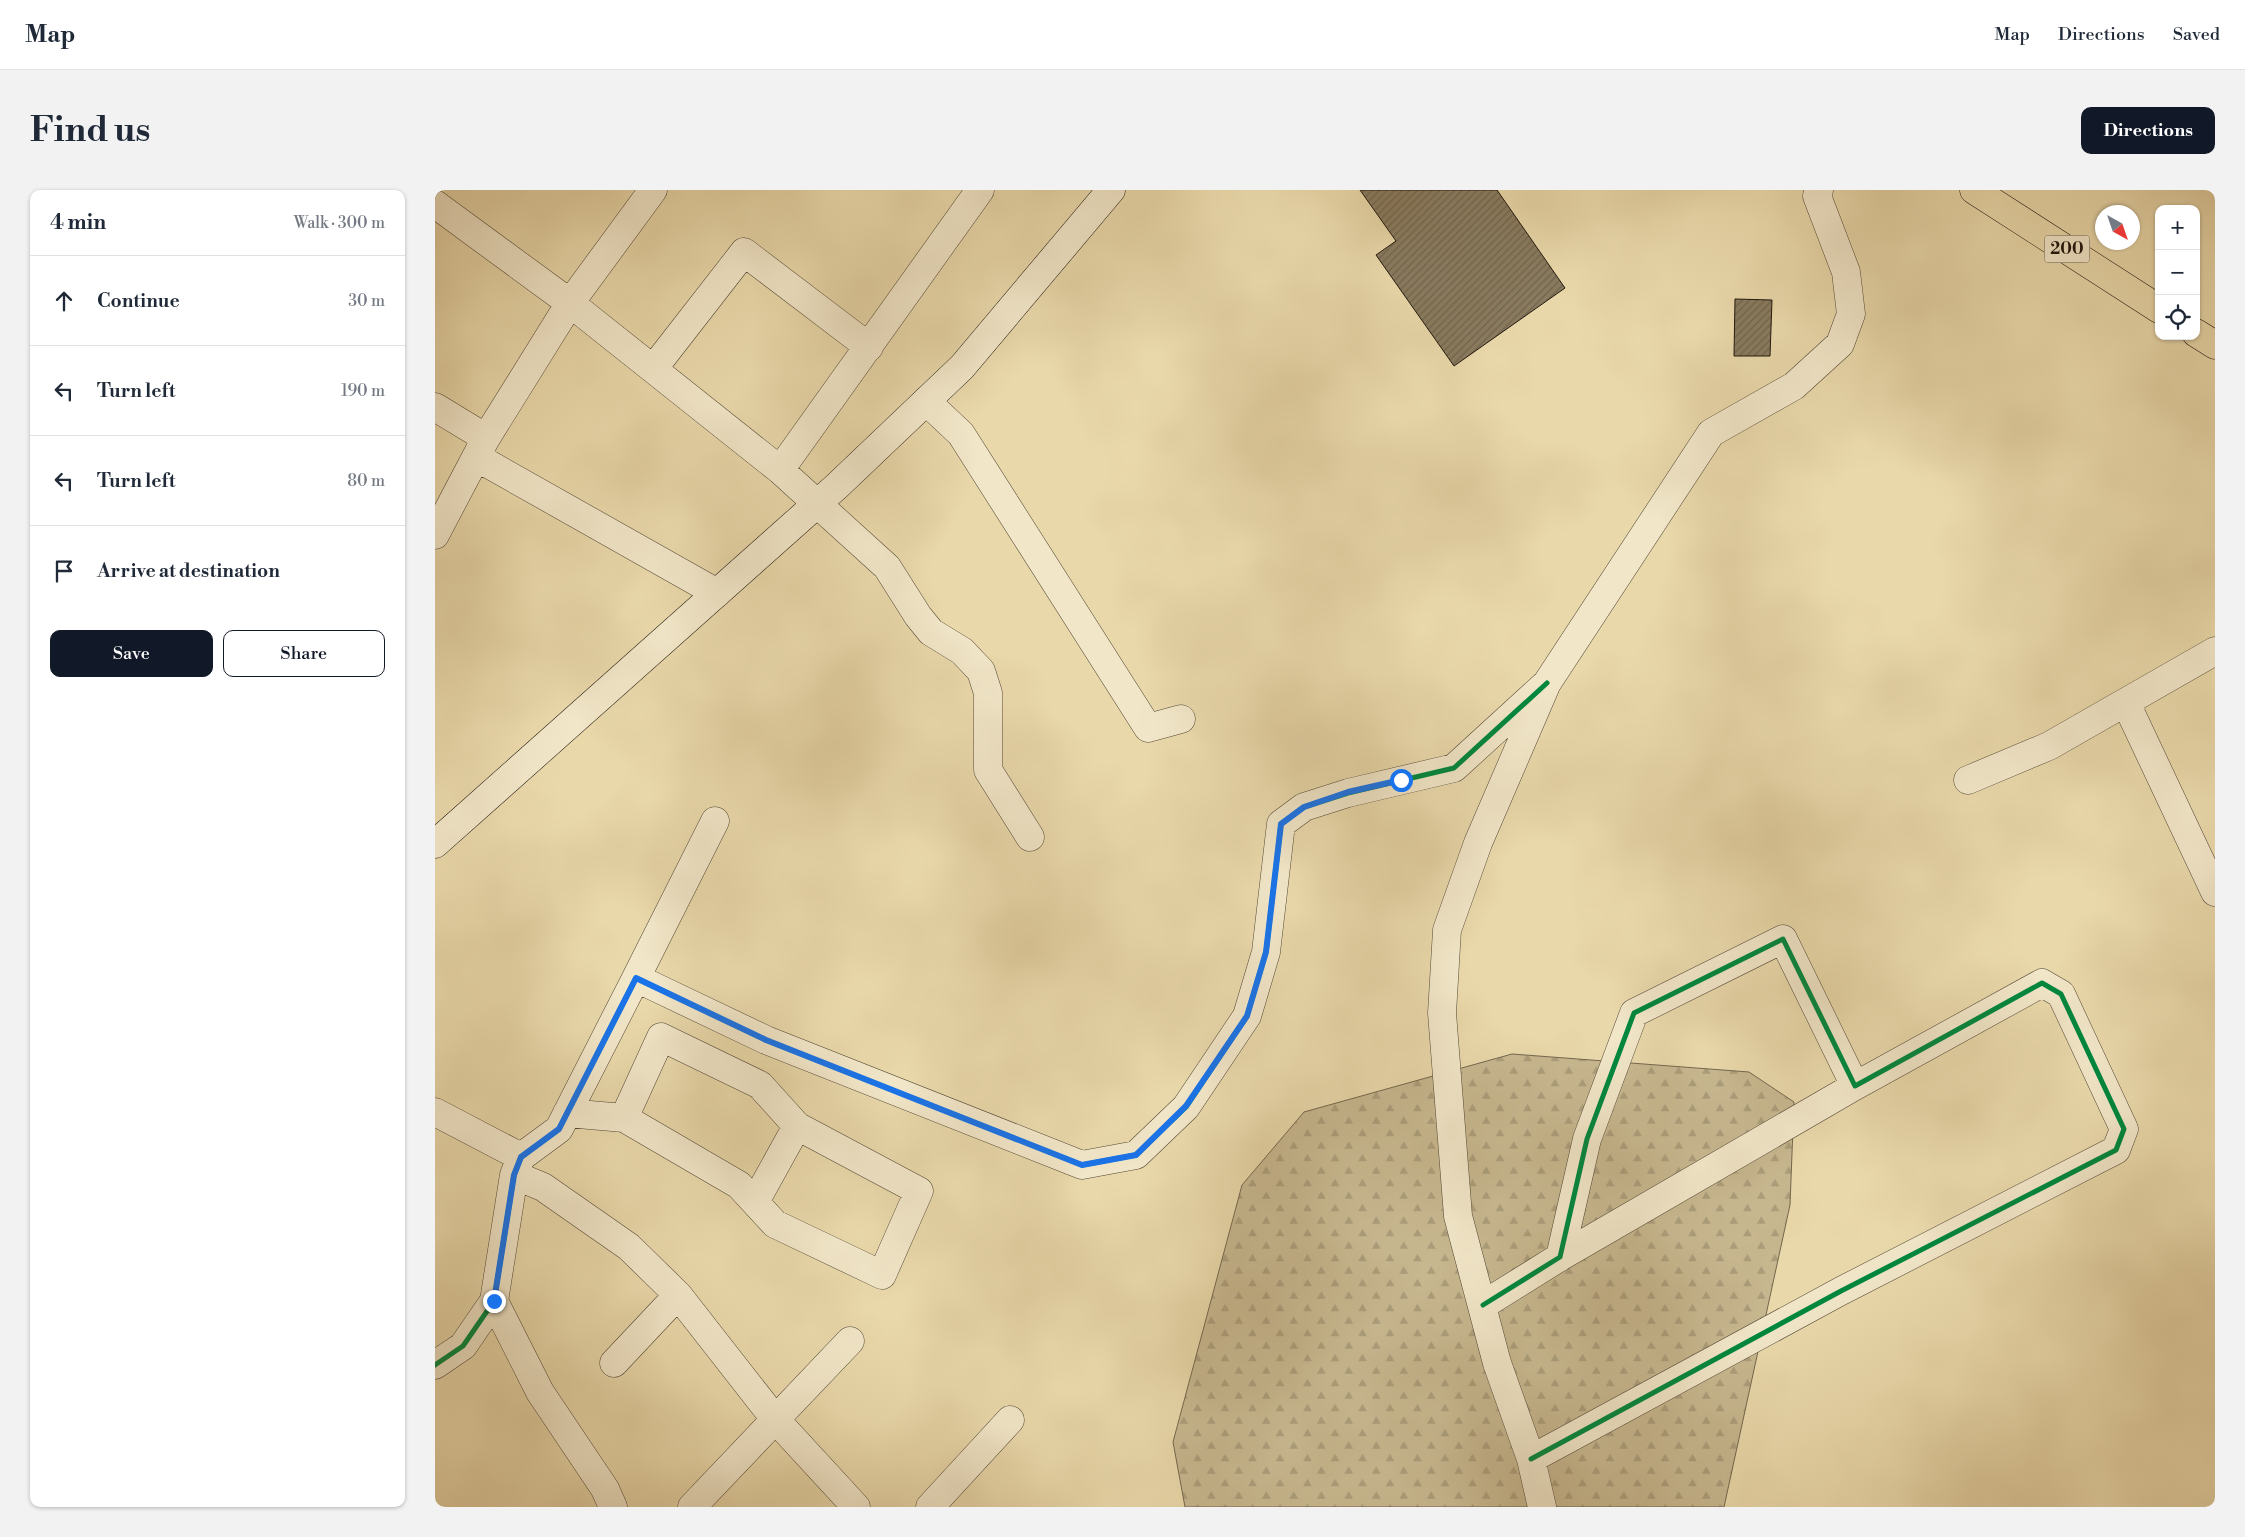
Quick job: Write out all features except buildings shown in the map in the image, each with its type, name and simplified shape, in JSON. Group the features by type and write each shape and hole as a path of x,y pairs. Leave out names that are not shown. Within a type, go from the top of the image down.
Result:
{"highway":[{"name":"200","path":"1975,190 2155,306"},
{"path":"2200,336 2215,345"}],"street":[{"path":"435,535 481,448 570,303 653,190"},
{"path":"781,470 980,190"},
{"path":"435,844 817,504 962,367 1111,190"},
{"path":"1542,1507 1531,1459 1497,1363 1458,1216 1442,1013 1447,930 1478,843 1547,683 1711,433 1794,386 1840,344 1851,314 1846,272 1817,196 1819,190"},
{"path":"435,204 570,303 781,470 887,567 918,616 931,632 962,651 981,671 988,693 988,770 1030,837"},
{"path":"653,369 743,252 869,346"},
{"path":"926,401 961,434 1148,728 1181,719"},
{"path":"435,407 481,448 717,593"},
{"path":"1968,780 2049,746 2215,651"},
{"path":"636,978 766,1040 1082,1165 1136,1155 1186,1106 1247,1016 1266,952 1281,824 1304,807 1348,792 1454,768 1547,683"},
{"path":"2125,703 2215,892"},
{"path":"435,1365 463,1346 494,1301 518,1166 559,1129 715,821"},
{"path":"1559,1257 1587,1139 1634,1013 1783,939 1855,1086"},
{"path":"1483,1305 1559,1257 1855,1086 2042,983 2061,994 2124,1128 2116,1150 1841,1291 1531,1459"},
{"path":"567,1113 625,1118 739,1185 775,1224 882,1275 919,1191 797,1126 761,1085 661,1037 625,1118"},
{"path":"435,1112 518,1166 543,1187 629,1247 678,1294 775,1420 856,1507"},
{"path":"755,1202 797,1126"},
{"path":"614,1363 678,1294"},
{"path":"494,1301 540,1392 605,1489 613,1507"},
{"path":"692,1507 850,1341"},
{"path":"929,1507 1010,1420"}],"green space":[{"path":"1512,1054 1749,1072 1794,1102 1790,1205 1724,1507 1185,1507 1173,1442 1242,1185 1304,1112"}],"cycle path":[{"path":"435,1365 463,1346 494,1301 514,1175 521,1157 559,1129 636,978 766,1040 1082,1165 1136,1155 1186,1107 1247,1016 1266,952 1281,824 1304,807 1348,793 1454,768 1547,683"},
{"path":"1483,1305 1560,1257 1587,1139 1634,1013 1783,939 1855,1086 2042,983 2061,994 2124,1129 2116,1150 1841,1291 1531,1459"}],"route":[{"path":"494,1301 514,1175 521,1157 559,1129 636,978 766,1040 1082,1165 1136,1155 1186,1106 1247,1016 1266,952 1281,824 1304,807 1348,792 1401,780"}]}
